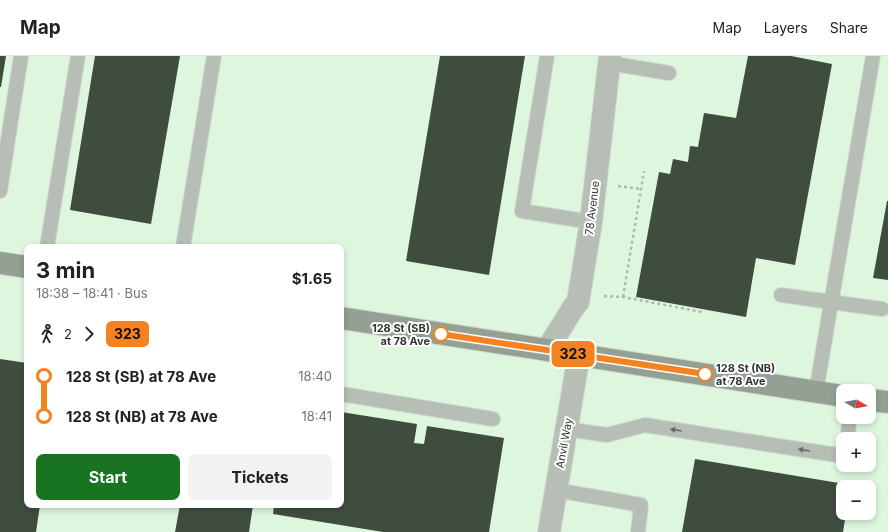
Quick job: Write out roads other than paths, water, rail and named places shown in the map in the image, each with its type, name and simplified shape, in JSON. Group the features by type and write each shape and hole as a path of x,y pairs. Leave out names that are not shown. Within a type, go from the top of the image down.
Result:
{"main road":[{"path":"0,263 24,267"},
{"path":"344,318 836,395"},
{"path":"876,401 888,402"}],"street":[{"name":"78 Avenue","path":"547,350 578,302 591,222 609,59"},
{"name":"Anvil Way","path":"549,532 579,355"}],"lane":[{"path":"0,191 21,56"},
{"path":"47,244 78,56"},
{"path":"183,244 214,56"},
{"path":"547,56 522,211 591,222"},
{"path":"816,392 873,56"},
{"path":"609,59 669,73"},
{"path":"781,295 882,309"},
{"path":"344,394 493,419"},
{"path":"567,428 606,435 646,425 836,455"},
{"path":"556,490 641,505 638,532"}],"place":[{"name":"128 St (SB) at 78 Ave","path":"441,334"},
{"name":"128 St (NB) at 78 Ave","path":"705,374"}]}
